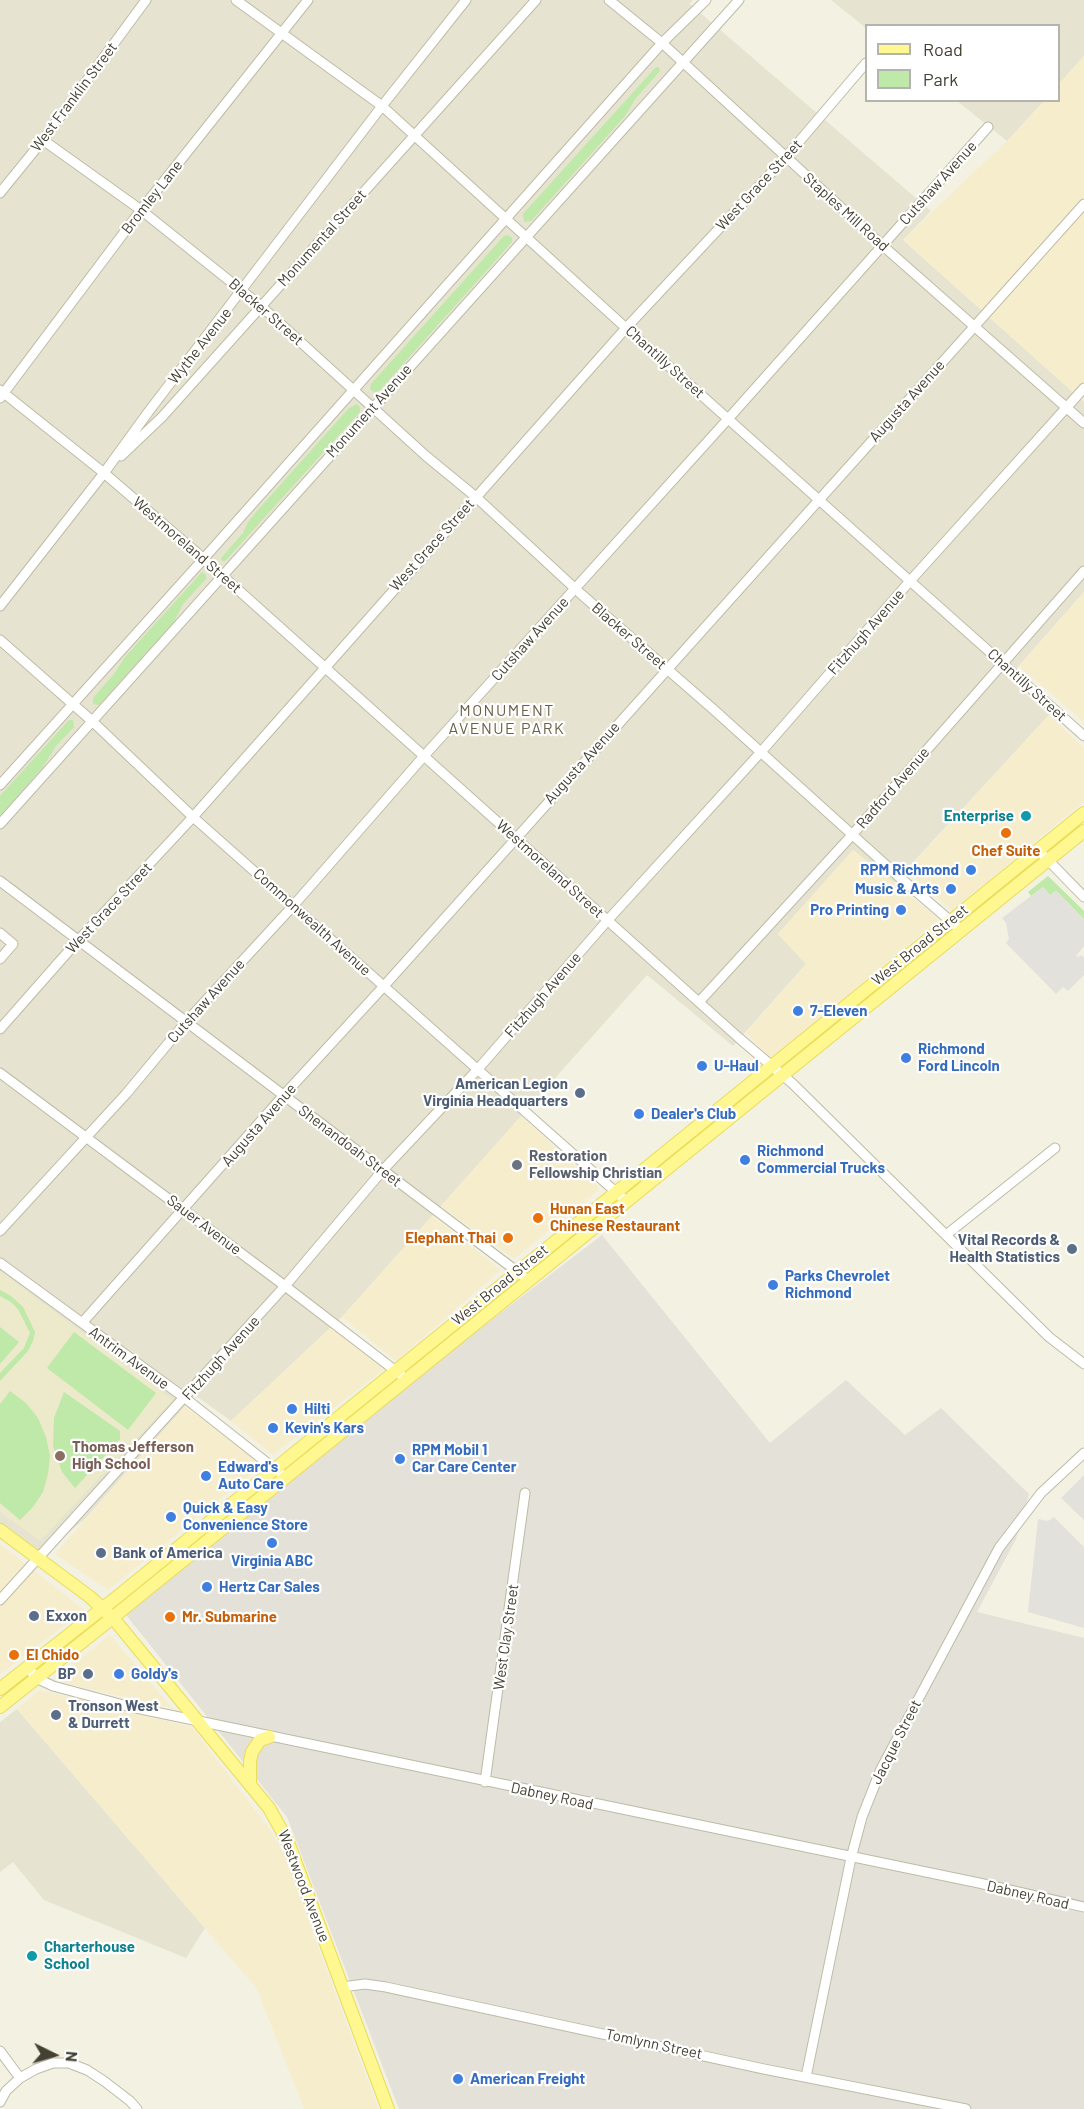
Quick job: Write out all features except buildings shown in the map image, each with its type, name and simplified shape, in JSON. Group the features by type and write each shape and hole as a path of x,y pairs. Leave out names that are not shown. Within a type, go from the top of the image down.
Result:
{"main road":[{"name":"West Broad Street","path":"0,1689 1084,813"},
{"name":"West Broad Street","path":"0,1707 113,1618 1084,831"},
{"name":"Westwood Avenue","path":"0,1530 113,1618 250,1783 280,1825 388,2109"},
{"path":"250,1783 252,1752 260,1740 269,1737"}],"street":[{"name":"West Franklin Street","path":"0,193 43,140 146,0"},
{"name":"Chantilly Street","path":"236,0 382,106 626,328 1084,736"},
{"name":"Bromley Lane","path":"1,394 141,210 308,0"},
{"name":"Wythe Avenue","path":"0,606 382,106 466,0"},
{"name":"Monumental Street","path":"104,472 162,417 536,0"},
{"name":"Staples Mill Road","path":"609,0 662,44 882,245 1084,423"},
{"name":"Monument Avenue","path":"0,785 662,44 706,0"},
{"name":"Monument Avenue","path":"0,824 738,0"},
{"name":"West Grace Street","path":"0,1029 78,940 193,817 626,328 786,157 865,65"},
{"name":"Cutshaw Avenue","path":"0,1231 126,1094 186,1022 294,906 424,756 988,127"},
{"name":"Blacker Street","path":"43,140 141,210 243,290 961,930"},
{"name":"Augusta Avenue","path":"82,1323 1084,204"},
{"name":"Fitzhugh Avenue","path":"0,1600 285,1286 383,1170 478,1069 607,921 760,753 910,581 1084,388"},
{"name":"Westmoreland Street","path":"1,394 104,472 782,1075 1049,1337 1084,1364"},
{"name":"Radford Avenue","path":"699,1002 852,835 1084,572"},
{"name":"Commonwealth Avenue","path":"0,640 92,721 193,817 626,1201"},
{"path":"1038,850 1084,897"},
{"name":"Shenandoah Street","path":"0,882 529,1280"},
{"path":"0,933 13,944 0,959"},
{"name":"Sauer Avenue","path":"0,1073 406,1379"},
{"path":"946,1235 1055,1148"},
{"name":"Antrim Avenue","path":"0,1263 184,1398 285,1478"},
{"name":"Jacque Street","path":"806,2077 851,1858 862,1817 884,1763 999,1548 1041,1493 1084,1453"},
{"name":"West Clay Street","path":"485,1782 525,1493"},
{"path":"28,1667 36,1678"},
{"name":"Dabney Road","path":"36,1678 53,1686 100,1700 269,1737 979,1883 1084,1907"},
{"name":"Tomlynn Street","path":"342,1987 365,1984 386,1987 966,2109"},
{"path":"0,2051 20,2078"},
{"path":"0,2102 6,2091 36,2068 53,2063 69,2063 96,2075 137,2109"}],"shaded area":[{"path":"0,0 693,0 690,4 931,211 903,240 1084,402 1084,592 1008,678 1049,715 894,883 853,850 778,934 806,964 733,1046 647,975 342,1317 231,1421 195,1395 85,1519 38,1558 0,1539"},
{"path":"831,0 1084,0 1084,56 1060,83 1060,24 865,24 865,27"},
{"path":"1084,56 1084,402 903,240 1012,136 1043,102 1060,102 1060,83"},
{"path":"958,102 1043,102 1007,141"},
{"path":"1084,592 1084,722 1019,666"},
{"path":"1049,715 1084,748 1084,801 952,911 907,870"},
{"path":"853,850 939,919 771,1059 746,1033 806,964 778,934"},
{"path":"1043,887 1050,895 1056,890 1084,919 1084,946 1076,956 1084,957 1084,975 1068,991 1063,987 1056,994 1006,943 1009,939 1006,923 1002,918"},
{"path":"521,1116 600,1189 514,1259 441,1206"},
{"path":"432,1216 501,1270 396,1361 342,1317"},
{"path":"602,1235 770,1443 846,1380 905,1435 941,1408 1029,1494 1016,1539 977,1612 1084,1638 1084,2109 399,2109 287,1817 119,1606"},
{"name":"Thomas Jefferson High School","path":"0,1271 173,1400 40,1541 0,1512"},
{"path":"330,1328 384,1369 273,1455 231,1421"},
{"path":"185,1406 262,1465 108,1590 55,1554"},
{"path":"1084,1475 1084,1520 1061,1498"},
{"path":"1054,1517 1084,1547 1084,1628 1028,1612 1038,1519 1048,1521"},
{"path":"0,1544 84,1610 0,1674"},
{"path":"110,1635 172,1708 60,1682 57,1677"},
{"path":"40,1690 192,1727 270,1830 283,1852 378,2109 304,2109 257,1989 17,1709"},
{"path":"17,1709 205,1928 186,1958 44,1900 13,1862 0,1872 0,1722"}],"green space":[{"path":"656,67 659,67 660,71 636,98 625,116 531,221 524,222 523,214"},
{"path":"508,235 512,238 512,242 379,391 372,391 371,384 504,236"},
{"path":"357,404 360,412 225,561 222,561 221,558 243,533 257,511 349,408"},
{"path":"202,572 206,575 206,579 183,604 174,622 99,705 93,704 93,698 125,657"},
{"path":"69,720 73,720 74,727 0,816 0,796"},
{"path":"1048,876 1084,911 1084,919 1056,891 1050,895 1043,887 1031,896 1028,892"},
{"path":"0,1290 23,1307 35,1332 28,1351 0,1381 0,1373 24,1348 30,1333 18,1309 0,1296"},
{"path":"0,1327 19,1342 0,1364"},
{"path":"74,1332 156,1393 128,1430 47,1368"},
{"path":"10,1391 26,1403 38,1418 46,1437 50,1456 43,1492 20,1520 0,1503 0,1404"},
{"path":"64,1392 120,1431 120,1439 75,1488 62,1472 53,1446 54,1418"}],"place":[{"name":"Enterprise","path":"1026,816"},
{"name":"Chef Suite","path":"1006,833"},
{"name":"RPM Richmond","path":"971,870"},
{"name":"Music & Arts","path":"951,889"},
{"name":"Pro Printing","path":"901,910"},
{"name":"7-Eleven","path":"798,1011"},
{"name":"Richmond Ford Lincoln","path":"906,1058"},
{"name":"U-Haul","path":"702,1066"},
{"name":"American Legion Virginia Headquarters","path":"580,1093"},
{"name":"Dealer's Club","path":"639,1114"},
{"name":"Richmond Commercial Trucks","path":"745,1160"},
{"name":"Restoration Fellowship Christian","path":"517,1165"},
{"name":"Hunan East Chinese Restaurant","path":"538,1218"},
{"name":"Elephant Thai","path":"508,1238"},
{"name":"Vital Records & Health Statistics","path":"1072,1249"},
{"name":"Parks Chevrolet Richmond","path":"773,1285"},
{"name":"Hilti","path":"292,1409"},
{"name":"Kevin's Kars","path":"273,1428"},
{"name":"Thomas Jefferson High School","path":"60,1456"},
{"name":"RPM Mobil 1 Car Care Center","path":"400,1459"},
{"name":"Edward's Auto Care","path":"206,1476"},
{"name":"Quick & Easy Convenience Store","path":"171,1517"},
{"name":"Virginia ABC","path":"272,1543"},
{"name":"Bank of America","path":"101,1553"},
{"name":"Hertz Car Sales","path":"207,1587"},
{"name":"Exxon","path":"34,1616"},
{"name":"Mr. Submarine","path":"170,1617"},
{"name":"El Chido","path":"14,1655"},
{"name":"BP","path":"88,1674"},
{"name":"Goldy's","path":"119,1674"},
{"name":"Tronson West & Durrett","path":"56,1715"},
{"name":"Charterhouse School","path":"32,1956"},
{"name":"American Freight","path":"458,2079"}],"district":[{"name":"MONUMENT AVENUE PARK","path":"507,720"}]}
